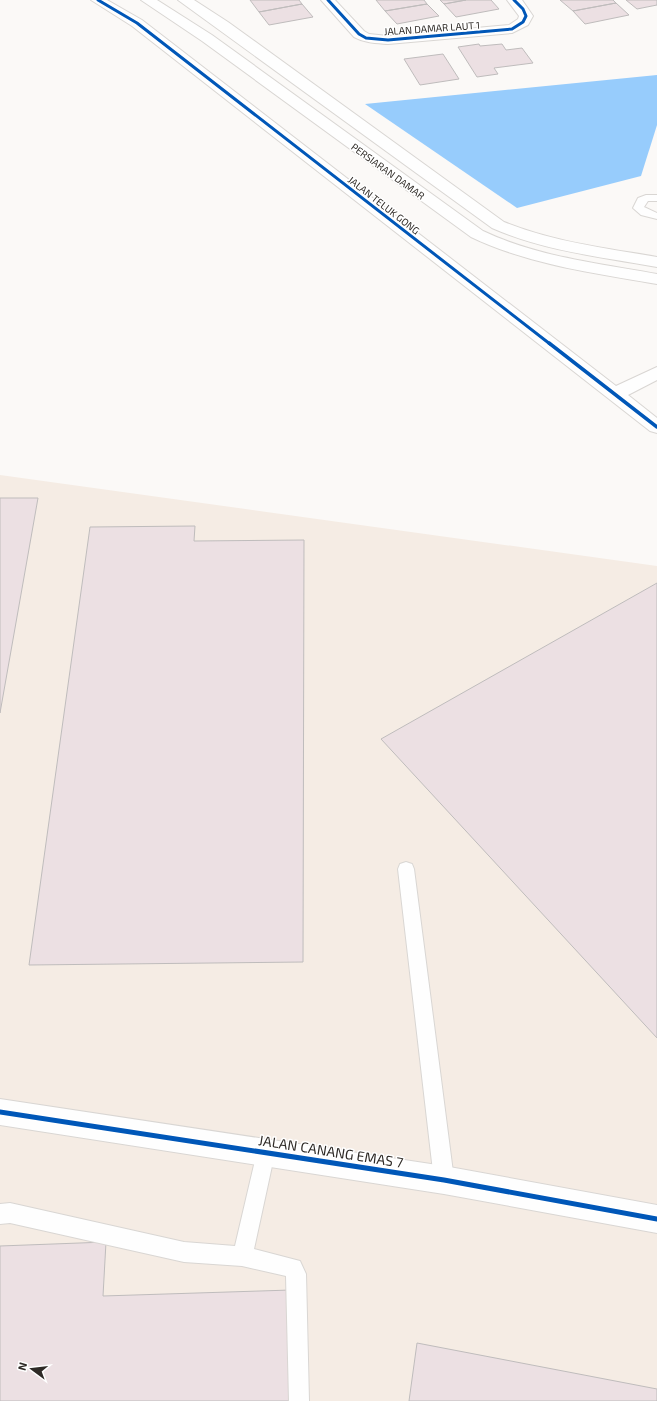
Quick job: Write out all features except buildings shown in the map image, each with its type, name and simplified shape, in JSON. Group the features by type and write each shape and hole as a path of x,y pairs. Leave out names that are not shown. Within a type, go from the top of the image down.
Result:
{"street":[{"name":"JALAN TELUK GONG","path":"98,0 136,23 657,426"},
{"name":"PERSIARAN DAMAR","path":"148,0 207,38 477,234 508,249 530,255 657,279"},
{"name":"PERSIARAN DAMAR","path":"185,0 223,25 498,225 516,234 539,240 657,262"},
{"name":"JALAN DAMAR LAUT 1","path":"328,0 359,34 366,38 388,40 512,29 525,22 527,17 526,12 514,0"},
{"path":"615,394 657,373"},
{"name":"JALAN CANANG EMAS 7","path":"0,1112 444,1180 657,1219"}],"lane":[{"path":"657,198 646,198 642,200 638,208 645,213 657,216"},
{"path":"406,869 444,1180"},
{"path":"242,1256 250,1228 266,1152"},
{"path":"0,1214 10,1213 184,1252 242,1256 293,1268 296,1274 299,1401"}],"shaded area":[{"path":"0,475 657,566 657,1401 0,1401"}],"water":[{"path":"657,75 657,125 641,176 517,208 365,104"}],"cycle path":[{"path":"98,0 137,23 657,427"},
{"path":"328,0 359,34 366,38 388,40 512,29 526,19 525,12 514,0"},
{"path":"0,1112 444,1180 657,1219"}]}
